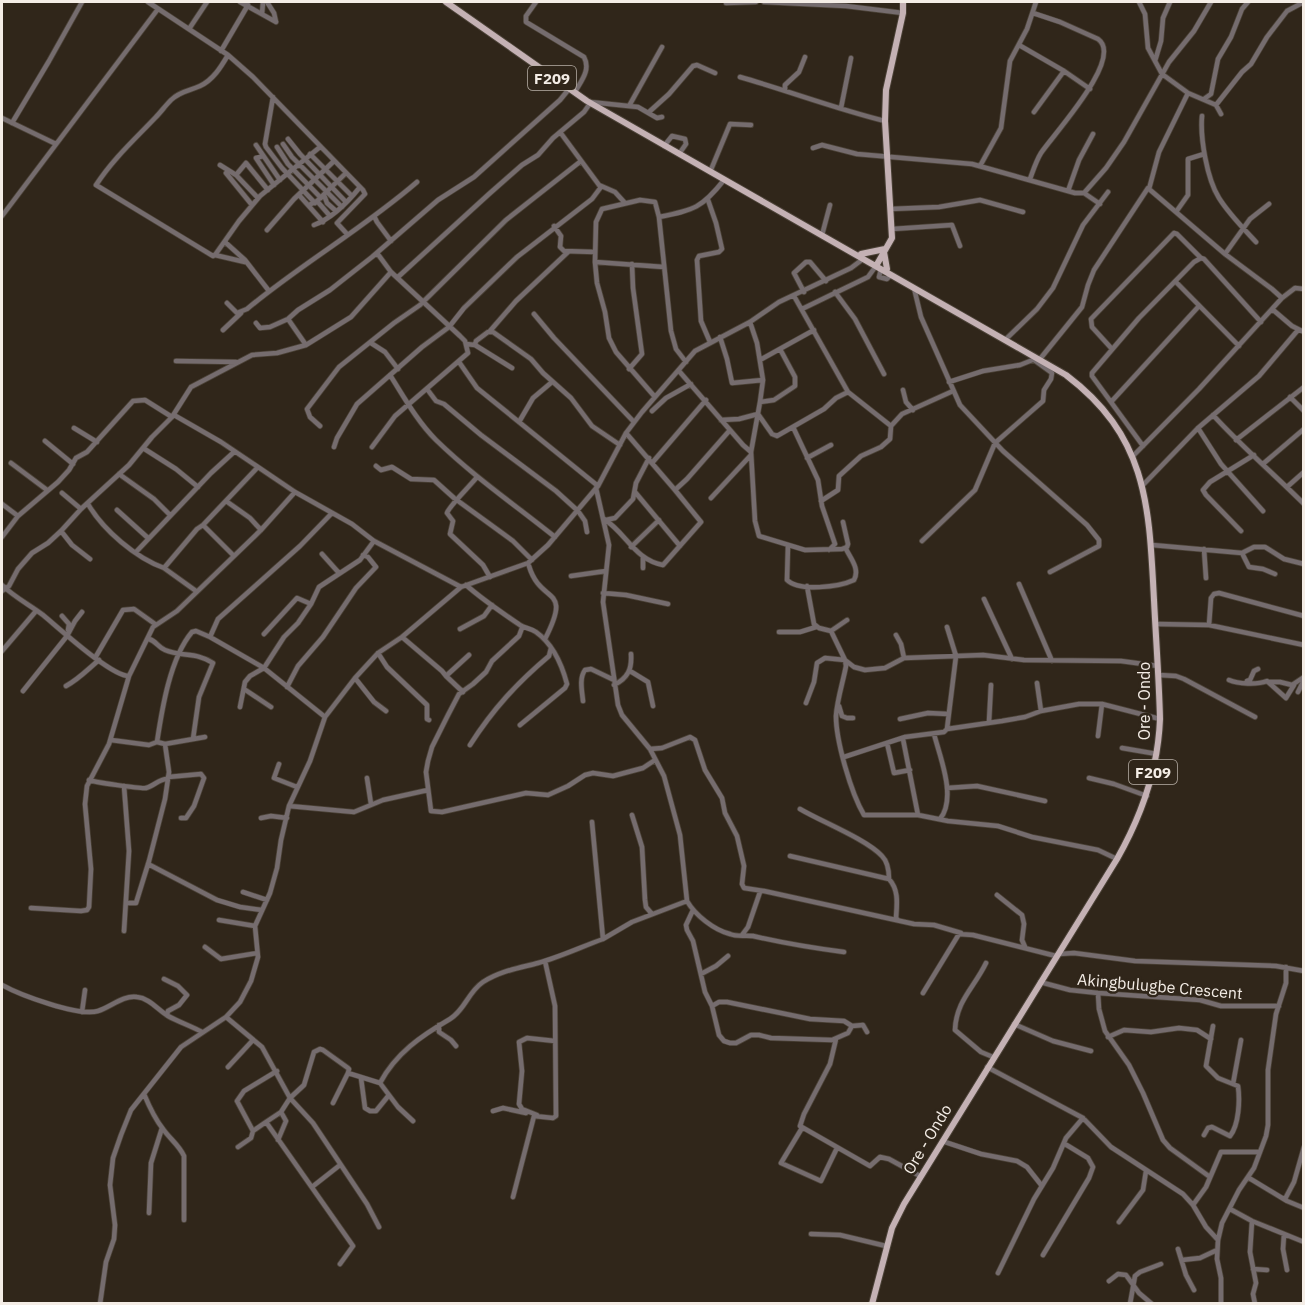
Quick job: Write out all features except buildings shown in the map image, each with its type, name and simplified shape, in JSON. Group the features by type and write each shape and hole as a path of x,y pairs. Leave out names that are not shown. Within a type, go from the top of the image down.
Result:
{"main road":[{"name":"F209","path":"446,2 589,102 912,286"},
{"path":"882,268 885,250 892,238 885,121 889,71 903,13 903,2"},
{"path":"862,257 885,250"},
{"path":"882,268 885,250"},
{"name":"Ore - Ondo","path":"872,1304 892,1228 920,1176 1117,859 1132,830 1147,795 1157,754 1160,719 1152,545 1143,485 1132,457 1112,421 1090,394 1066,375 912,286"}],"street":[{"path":"12,123 50,61 82,2"},
{"path":"148,2 228,55 273,96 360,187 365,194 336,223 347,234"},
{"path":"2,216 162,2"},
{"path":"189,29 207,2"},
{"path":"240,2 276,22 274,13 265,2"},
{"path":"262,14 265,2"},
{"path":"256,323 260,328 264,328 288,319 330,290 392,241 438,200 474,177 572,91 586,72 587,61 526,22 526,16 536,2"},
{"path":"726,3 756,2"},
{"path":"764,2 846,6 903,13"},
{"path":"980,166 1001,128 1008,69 1036,2"},
{"path":"1139,2 1145,14 1148,48 1162,74 1188,93 1216,105 1221,114"},
{"path":"1155,61 1161,40 1163,18 1170,2"},
{"path":"813,148 822,146 857,154 887,155 980,166 1077,194 1084,193 1106,168 1124,142 1162,74 1194,31 1211,2"},
{"path":"1204,99 1211,94 1218,59 1248,2"},
{"path":"1216,105 1251,64 1267,37 1287,11 1304,2"},
{"path":"221,51 248,5"},
{"path":"1030,179 1040,154 1090,89 1104,47 1102,42 1060,22 1033,13"},
{"path":"1019,45 1090,89"},
{"path":"629,106 662,47"},
{"path":"228,55 216,74 209,80 170,100 121,152 96,185 180,234 210,256 215,255 245,262"},
{"path":"785,90 785,85 799,72 806,57"},
{"path":"841,108 851,58"},
{"path":"650,112 693,66 696,65 715,73"},
{"path":"1034,112 1064,71"},
{"path":"740,77 841,108 847,112 885,121"},
{"path":"949,382 983,371 1007,369 1037,359 1082,307 1090,277 1149,186 1159,152 1188,93"},
{"path":"273,96 265,144 274,159 310,184 336,211"},
{"path":"398,277 522,165 538,155 546,144 584,112 589,102 638,107 657,118 662,117"},
{"path":"1202,116 1204,154 1216,193 1242,228 1256,242"},
{"path":"2,118 56,144"},
{"path":"710,172 730,124 751,125"},
{"path":"334,447 353,408 449,327 464,308 508,265 554,226 592,199 601,189 560,132"},
{"path":"1068,191 1079,159 1093,134"},
{"path":"664,146 672,136 685,139 686,144 679,154"},
{"path":"288,139 346,202"},
{"path":"283,144 315,179 330,216"},
{"path":"256,146 280,180"},
{"path":"277,147 290,171 305,190 342,207"},
{"path":"215,255 258,198 320,147"},
{"path":"310,154 352,196"},
{"path":"1176,212 1188,195 1188,159 1204,154"},
{"path":"263,156 256,158 274,185"},
{"path":"267,230 334,161"},
{"path":"320,426 310,417 307,409 339,367 424,301 506,219 581,161"},
{"path":"236,175 246,163 268,190"},
{"path":"220,165 236,175 258,198"},
{"path":"226,173 252,205"},
{"path":"311,207 346,173"},
{"path":"659,217 691,210 708,200 724,180"},
{"path":"223,330 269,291 399,198 417,182"},
{"path":"599,185 615,192 625,203"},
{"path":"1149,186 1149,190 1224,254 1282,298"},
{"path":"314,225 323,222 342,207 360,187"},
{"path":"1006,339 1037,309 1053,288 1083,225 1108,192"},
{"path":"1084,193 1100,204"},
{"path":"299,195 323,222"},
{"path":"592,199 602,209"},
{"path":"708,200 722,249 719,252 699,256 697,260 700,316 710,342"},
{"path":"890,209 939,207 980,200 1023,212"},
{"path":"602,209 625,203 653,201 659,217 671,332 676,349 686,362"},
{"path":"1224,254 1250,219 1269,204"},
{"path":"822,235 830,205"},
{"path":"602,209 596,222 595,262 597,283 609,338 613,348 629,369 655,397"},
{"path":"374,216 392,241"},
{"path":"892,229 952,225 960,246"},
{"path":"554,226 561,236 561,249 568,252 595,252"},
{"path":"1112,349 1092,327 1091,319 1174,233 1213,269 1261,322"},
{"path":"225,242 269,291"},
{"path":"475,345 476,341 490,331 516,301 568,252"},
{"path":"372,447 395,416 468,353 466,344 460,336 391,272 377,253"},
{"path":"99,1304 106,1262 115,1232 110,1195 113,1158 129,1115 181,1047 226,1017 240,1002 251,981 257,966 255,926 278,868 290,806 310,761 325,717 378,653 402,637 464,586 530,563 597,487 626,433 695,351 750,322 779,302 851,268 862,257"},
{"path":"1143,446 1092,373 1194,262 1201,258"},
{"path":"595,262 664,267"},
{"path":"804,292 794,273 806,262 810,262 826,281"},
{"path":"629,369 642,354 632,264"},
{"path":"802,309 882,268"},
{"path":"129,676 120,675 36,611 3,589 13,581 18,569 32,553 61,531 173,416 191,387 255,354 277,353 306,345 351,317 391,272"},
{"path":"1176,282 1239,346"},
{"path":"912,286 921,317 960,405 995,443 1087,525 1100,542 1099,546 1050,572"},
{"path":"1132,457 1282,298 1295,288 1304,289"},
{"path":"835,292 855,319 884,374"},
{"path":"794,296 848,392 891,426"},
{"path":"227,303 237,313 241,313"},
{"path":"1111,402 1199,306"},
{"path":"1143,485 1198,428 1259,376 1301,331 1272,309"},
{"path":"534,314 634,422"},
{"path":"288,319 306,345"},
{"path":"750,322 760,360 762,380 751,453 755,520 759,537 805,550 846,549"},
{"path":"760,360 814,330"},
{"path":"490,331 531,359 552,382 571,398 592,426 620,445"},
{"path":"720,338 732,383 762,380"},
{"path":"371,343 385,352 398,369"},
{"path":"466,344 475,345 512,368"},
{"path":"760,402 774,400 795,386 795,377 780,349"},
{"path":"922,541 975,490 995,443 1043,400 1044,390 1052,373 1037,359"},
{"path":"176,360 238,362"},
{"path":"459,362 477,388 597,487 609,545 603,592 614,683 620,711 650,749 664,776 680,835 687,901 693,910 728,934 844,952"},
{"path":"679,371 751,453"},
{"path":"390,375 408,404 436,439 477,477 555,537"},
{"path":"519,422 533,398 552,382"},
{"path":"652,411 666,398 691,384"},
{"path":"1236,440 1304,387"},
{"path":"427,389 436,401 444,404 578,511 585,521 587,532"},
{"path":"903,390 906,402 913,410"},
{"path":"821,501 838,490 839,476 855,460 881,447 890,439 891,426 902,414 953,391"},
{"path":"758,414 774,436 793,427 848,392"},
{"path":"1290,397 1304,411"},
{"path":"2,537 18,516 58,482 76,458 87,452 115,419 137,399 145,400 234,452 295,492 352,524 374,541 464,586 522,628 531,629 545,639 559,660 567,684 520,725"},
{"path":"604,519 611,521 633,499 636,483 650,460 706,400"},
{"path":"722,420 739,419 758,414"},
{"path":"1213,415 1304,504"},
{"path":"793,427 818,480 821,501 834,537 834,544 829,550"},
{"path":"74,428 97,441"},
{"path":"1198,428 1221,464 1263,511"},
{"path":"1264,463 1304,429"},
{"path":"675,490 730,430"},
{"path":"604,519 643,557 663,565 700,520 626,433"},
{"path":"45,441 73,464"},
{"path":"807,458 831,446"},
{"path":"143,448 176,469 198,487"},
{"path":"136,552 234,452"},
{"path":"711,498 751,453"},
{"path":"1241,531 1204,492 1204,488 1254,455"},
{"path":"11,463 46,490"},
{"path":"376,466 381,470 396,468 411,479 434,480 458,501 513,541 530,563 536,582 553,596 557,609 555,619 545,639"},
{"path":"164,568 197,529 256,468"},
{"path":"1287,487 1304,472"},
{"path":"119,474 154,499 170,515"},
{"path":"477,477 447,511 453,521 450,534 483,566 490,577"},
{"path":"31,908 81,911 89,907 91,868 85,804 86,791 89,780 111,740 129,676 155,624 174,613 261,530 295,492"},
{"path":"635,492 680,546"},
{"path":"62,493 81,509"},
{"path":"226,501 250,518 261,530"},
{"path":"2,504 18,516"},
{"path":"88,504 98,519 118,539 196,591"},
{"path":"117,510 148,538"},
{"path":"210,637 218,619 300,546 332,513"},
{"path":"631,547 659,520"},
{"path":"788,545 787,580 792,584 823,587 854,580 857,574 856,567 846,549 848,544 843,522"},
{"path":"203,525 234,556"},
{"path":"61,531 72,545 90,559"},
{"path":"240,707 245,682 250,676 264,668 284,637 298,624 321,585 363,555 374,541"},
{"path":"1152,545 1242,553 1254,547 1265,547 1284,559 1304,564"},
{"path":"1204,549 1206,578"},
{"path":"1242,553 1249,567 1275,574"},
{"path":"322,554 339,573"},
{"path":"287,687 298,666 323,638 356,588 376,567 368,557 363,555"},
{"path":"643,557 643,568"},
{"path":"571,576 606,571"},
{"path":"1019,584 1052,661"},
{"path":"807,586 811,615 816,627"},
{"path":"603,592 668,604"},
{"path":"1209,625 1211,598 1214,594 1219,593 1304,616"},
{"path":"264,634 297,598 311,604"},
{"path":"984,599 1012,659"},
{"path":"460,629 484,616 492,605"},
{"path":"66,686 82,677 97,659 123,610 134,609 155,624"},
{"path":"2,651 36,611"},
{"path":"23,691 68,636 82,612"},
{"path":"62,616 69,624 68,636"},
{"path":"831,631 847,620"},
{"path":"1156,624 1209,625 1304,645"},
{"path":"779,632 800,632 816,627 831,631 846,660 854,667"},
{"path":"947,627 956,656 947,729"},
{"path":"522,628 513,642 492,662 480,678 459,694 432,747 426,772 431,811 442,812 526,793 548,795 585,775 624,774 643,768 655,760"},
{"path":"157,742 163,705 180,652 192,632 196,631 264,668 325,717"},
{"path":"896,635 904,658"},
{"path":"402,637 442,670 463,692"},
{"path":"149,639 166,650 205,657 213,663 199,697 193,739"},
{"path":"470,745 497,706 512,689 549,656 551,648"},
{"path":"378,653 387,667 427,705 427,719 429,720"},
{"path":"583,701 581,680 585,670 591,669 614,683 622,681 630,671 631,654"},
{"path":"446,676 469,655"},
{"path":"845,672 854,667 878,669 904,658 983,655 1052,661 1121,661 1158,666"},
{"path":"806,703 814,682 817,663 825,658 846,660"},
{"path":"846,660 838,703 839,746 864,815 918,815 948,821 998,826 1032,837 1098,850 1117,859"},
{"path":"1245,682 1250,680 1254,671 1258,669"},
{"path":"630,671 648,682 654,706"},
{"path":"1159,675 1184,679 1255,717"},
{"path":"355,678 374,702 386,711"},
{"path":"1269,682 1286,698 1294,685 1304,678"},
{"path":"1298,692 1304,678"},
{"path":"1229,680 1294,685"},
{"path":"1037,682 1041,711"},
{"path":"989,722 991,685"},
{"path":"243,689 272,707"},
{"path":"838,703 842,716 853,718"},
{"path":"844,756 903,739 944,732 947,729 1025,717 1041,711 1079,704 1102,704 1160,719"},
{"path":"1098,736 1102,704"},
{"path":"900,719 928,713 948,714"},
{"path":"934,734 947,788 948,802 940,819"},
{"path":"111,740 149,745 157,742 165,744 205,737"},
{"path":"650,749 662,748 690,737 695,740 705,770 722,798 725,813 737,836 744,866 742,886 760,892 921,926 934,925 1056,955 1074,953 1135,961 1286,967 1304,971"},
{"path":"903,739 918,815"},
{"path":"887,743 894,773 909,770"},
{"path":"126,903 136,903 165,799 169,772 165,744"},
{"path":"1122,747 1157,754"},
{"path":"279,764 274,778 297,787"},
{"path":"89,780 147,788 162,779 201,774 204,778 194,806 186,818 181,818"},
{"path":"367,778 371,804"},
{"path":"1089,778 1147,795"},
{"path":"124,786 129,851 124,931"},
{"path":"947,788 977,786 1046,801"},
{"path":"290,806 354,812 371,804 428,790"},
{"path":"800,809 854,837 883,857 889,879 895,887 898,921"},
{"path":"632,815 642,847 645,900 646,907 651,914"},
{"path":"261,818 271,816 287,818"},
{"path":"592,822 603,939"},
{"path":"790,856 889,879"},
{"path":"148,864 217,900 240,907 262,910"},
{"path":"243,892 267,900"},
{"path":"742,935 748,927 760,892"},
{"path":"997,895 1022,915 1024,924 1022,940 1026,948"},
{"path":"380,1083 388,1067 395,1060 423,1035 458,1012 468,1001 473,990 484,981 513,968 545,961 603,939 632,922 687,901"},
{"path":"693,910 686,925 693,941 700,974 720,1037 730,1043 755,1035 771,1038 836,1039 848,1033 852,1026"},
{"path":"219,920 255,926"},
{"path":"923,993 961,933"},
{"path":"205,947 221,959 257,954"},
{"path":"700,974 716,966 728,956"},
{"path":"493,1111 503,1108 553,1118 556,1116 555,1006 545,961"},
{"path":"986,963 960,1004 955,1018 955,1030 981,1052 993,1057"},
{"path":"1221,1304 1218,1240 1222,1223 1239,1190 1249,1178 1268,1125 1268,1070 1279,1006 1286,983 1286,967"},
{"path":"164,979 178,986 188,995 179,1005 168,1011 167,1015"},
{"name":"Akingbulugbe Crescent","path":"1040,982 1070,990 1200,1000 1221,1006 1279,1006"},
{"path":"2,985 51,1004 82,1012 98,1011 127,998 137,997 202,1032"},
{"path":"82,1012 85,990"},
{"path":"1098,993 1102,1021 1108,1037 1129,1065 1162,1140 1210,1177"},
{"path":"712,1006 719,1002 727,1002 810,1019 843,1021 852,1026 863,1024 867,1032"},
{"path":"226,1017 262,1047 290,1098 313,1123 380,1227"},
{"path":"1014,1024 1053,1041 1091,1051"},
{"path":"439,1025 439,1032 456,1046"},
{"path":"1204,1135 1210,1127 1228,1136 1232,1135 1237,1119 1238,1086 1218,1078 1206,1066 1213,1026"},
{"path":"1108,1037 1130,1029 1151,1032 1179,1028 1197,1030 1210,1039"},
{"path":"536,1115 522,1110 519,1104 522,1071 519,1042 527,1038 555,1041"},
{"path":"836,1039 833,1058 800,1123 802,1128 870,1166 880,1157 889,1159 920,1176"},
{"path":"228,1067 253,1040"},
{"path":"1233,1084 1241,1040"},
{"path":"238,1147 251,1138 253,1131 280,1112 290,1098 304,1085 314,1052 317,1050 323,1050 348,1068 348,1073 333,1103"},
{"path":"987,1066 1083,1118 1111,1147 1174,1188 1193,1205 1206,1227 1218,1240"},
{"path":"253,1131 237,1101 244,1091 256,1082 270,1077 277,1071"},
{"path":"348,1073 380,1083 398,1107 413,1121"},
{"path":"361,1078 365,1108 376,1111 389,1095"},
{"path":"144,1094 162,1128 181,1149 184,1156 184,1220"},
{"path":"278,1140 286,1121 280,1112"},
{"path":"513,1197 536,1115"},
{"path":"998,1273 1065,1144 1066,1138 1083,1118"},
{"path":"266,1122 353,1246 340,1264"},
{"path":"149,1214 151,1163 162,1128"},
{"path":"802,1128 781,1163 821,1181 837,1148"},
{"path":"941,1141 981,1154 1017,1161 1027,1167 1042,1186"},
{"path":"1043,1255 1089,1178 1093,1167 1088,1158 1065,1144"},
{"path":"1285,1199 1294,1182 1304,1147"},
{"path":"1193,1205 1206,1188 1221,1152 1260,1152"},
{"path":"312,1187 340,1165"},
{"path":"1119,1222 1143,1190 1146,1171"},
{"path":"1249,1178 1304,1208"},
{"path":"1230,1209 1252,1221 1304,1242"},
{"path":"1252,1221 1250,1252 1256,1283 1255,1304"},
{"path":"811,1234 840,1235 886,1246"},
{"path":"1284,1234 1283,1249 1287,1270"},
{"path":"1178,1249 1186,1275 1194,1290"},
{"path":"1182,1260 1200,1258 1217,1251"},
{"path":"1130,1304 1132,1284 1138,1273 1161,1264"},
{"path":"1253,1269 1267,1270"},
{"path":"1108,1281 1118,1274 1129,1277 1139,1293 1152,1304"}]}
